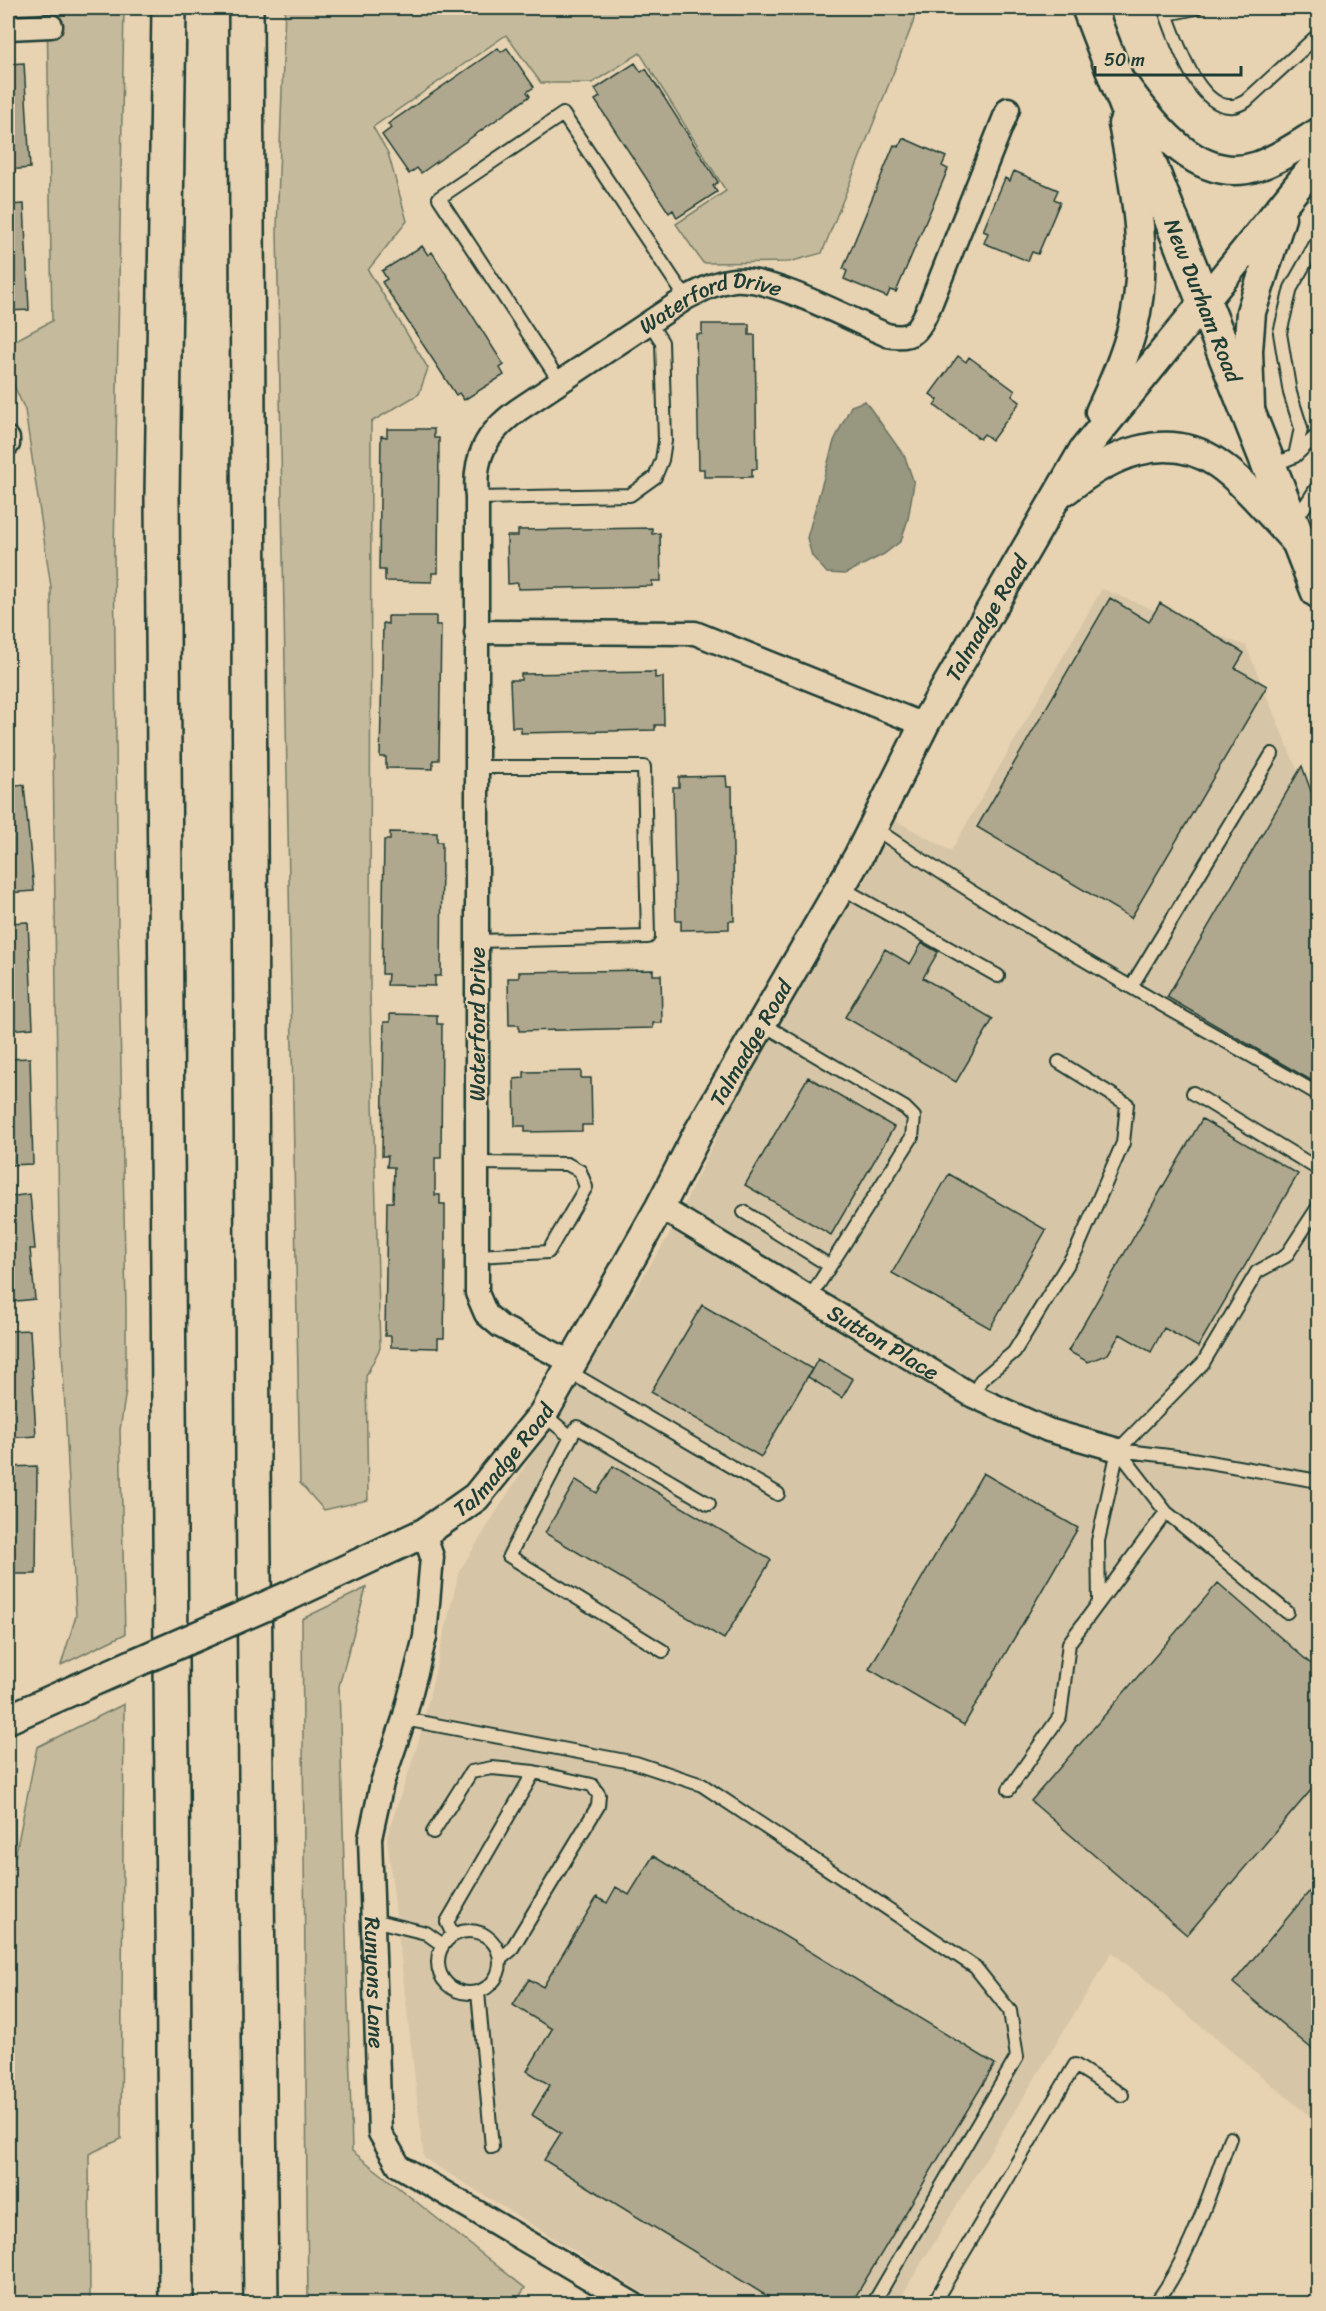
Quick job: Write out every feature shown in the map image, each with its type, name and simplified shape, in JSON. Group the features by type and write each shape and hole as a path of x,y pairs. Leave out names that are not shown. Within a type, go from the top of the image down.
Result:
{"main road":[{"path":"169,8 162,497 176,2304"},
{"path":"246,8 253,1459 261,2304"},
{"name":"New Durham Road","path":"1089,8 1250,416 1283,461 1297,536 1318,591"}],"street":[{"path":"8,28 51,26"},
{"path":"1111,66 1166,139 1198,162 1230,169 1257,167 1318,133"},
{"path":"1083,451 1119,370 1132,328 1139,278 1135,182 1111,66"},
{"name":"Waterford Drive","path":"570,1367 500,1326 486,1314 477,1293 477,498 475,474 480,454 493,431 504,420 649,322 686,298 715,283 735,280 756,282 783,290 887,335 901,338 911,335 918,329 930,305 1008,109"},
{"name":"Talmadge Road","path":"8,1719 291,1595 424,1533 476,1497 543,1414 660,1208 698,1133 840,887 924,725 1083,451 1318,161"},
{"path":"1250,416 1248,351 1251,312 1288,199"},
{"path":"8,439 8,444"},
{"path":"1055,499 1090,470 1120,455 1169,446 1193,452 1217,463 1297,536"},
{"path":"476,632 695,633 924,725"},
{"name":"Sutton Place","path":"660,1208 973,1396 1048,1430 1118,1450"},
{"name":"Runyons Lane","path":"424,1533 432,1557 425,1637 404,1719 382,1783 370,1838 380,2133 399,2166 633,2304"}],"lane":[{"path":"1196,8 1166,11 1180,49 1200,89 1217,103 1232,106 1246,101 1318,35"},
{"path":"560,382 439,198 563,114 686,298"},
{"path":"1283,461 1301,428 1290,393 1280,333 1291,288 1318,240"},
{"path":"477,498 630,495 655,477 662,460 664,441 662,342 649,322"},
{"path":"1283,461 1318,434"},
{"path":"1297,536 1318,486"},
{"path":"1131,987 1272,754"},
{"path":"476,767 644,767 648,937 477,941"},
{"path":"873,827 917,857 1131,987 1318,1094"},
{"path":"840,887 998,976"},
{"path":"761,1023 905,1108 914,1117 912,1137 809,1299"},
{"path":"973,1396 981,1380 1014,1352 1077,1249 1123,1143 1127,1104 1059,1062"},
{"path":"1193,1093 1318,1169"},
{"path":"477,1163 567,1164 580,1171 586,1187 548,1252 478,1256"},
{"path":"1099,1602 1098,1541 1118,1450 1203,1363 1257,1272 1286,1256 1318,1207"},
{"path":"744,1212 830,1266"},
{"path":"570,1367 778,1494"},
{"path":"543,1414 571,1437"},
{"path":"663,1651 509,1556 577,1427 709,1504"},
{"path":"1118,1450 1186,1458 1318,1481"},
{"path":"1118,1450 1166,1512 1287,1612"},
{"path":"1009,1789 1060,1716 1069,1643 1166,1512"},
{"path":"404,1719 636,1763 702,1785 975,1967 1010,2011 1017,2058 873,2304"},
{"path":"433,1832 471,1772 492,1768 534,1772 592,1785 599,1795 598,1806 511,1950 500,1959 494,1979 478,1992 461,1992 441,1977 438,1960 443,1945 453,1935 468,1930 483,1934 495,1944 500,1959"},
{"path":"453,1935 447,1922 534,1772"},
{"path":"372,1920 426,1933 443,1945"},
{"path":"478,1992 492,2147"},
{"path":"933,2304 1075,2065 1122,2095"},
{"path":"1155,2304 1183,2254 1230,2138"}],"path":[{"path":"8,2059 11,2103 8,2126"}],"shaded area":[{"path":"47,8 124,8 114,553 118,926 126,1308 126,1390 120,1430 125,1634 61,1665 76,1616 60,1312 51,587 25,410 8,372 8,344 52,321"},
{"path":"285,8 916,8 913,23 822,253 789,262 703,263 676,224 726,191 640,53 592,83 541,83 506,35 373,127 388,153 407,221 368,270 428,368 419,394 371,422 370,994 380,1348 366,1376 368,1500 324,1510 300,1483 277,229"},
{"path":"865,401 905,457 914,483 908,519 901,541 884,554 845,574 827,573 812,556 807,538 834,441 851,406"},
{"path":"1102,589 1246,646 1318,821 1318,2123 1112,1952 897,2303 659,2303 424,2158 387,1836 418,1744 459,1572 671,1232 874,809 951,851"},
{"path":"366,1588 339,1686 352,2151 525,2288 515,2303 308,2303 302,1619"},
{"path":"124,1704 121,2139 89,2154 90,2303 8,2303 8,1756 13,1754 15,1857 37,1747"}],"building":[{"path":"498,48 501,52 507,48 534,87 527,92 530,96 421,173 417,168 409,174 382,135 391,128 388,124"},
{"path":"24,63 30,168 8,170 8,64"},
{"path":"635,63 641,72 646,69 718,182 713,186 717,192 677,218 673,210 669,213 595,100 600,97 595,89"},
{"path":"903,138 946,157 942,166 948,169 896,292 890,290 887,297 844,279 847,271 843,269 894,145 899,147"},
{"path":"1014,171 1058,190 1054,199 1060,202 1038,254 1032,252 1028,261 984,243 988,233 983,231 1005,178 1010,181"},
{"path":"24,204 29,310 8,311 8,205"},
{"path":"422,246 428,255 432,252 504,365 500,368 504,375 464,400 459,393 456,395 382,282 387,279 382,271"},
{"path":"702,324 749,324 749,335 755,335 757,469 752,469 752,477 704,477 704,469 699,469 696,334 702,334"},
{"path":"958,356 966,362 969,357 1015,391 1012,396 1020,402 992,440 984,434 980,439 934,405 938,400 930,394"},
{"path":"387,429 434,429 434,438 439,438 438,573 432,573 432,582 385,581 385,570 379,570 381,436 387,437"},
{"path":"652,528 652,534 660,533 661,581 652,581 652,586 518,589 518,583 508,584 507,536 518,536 518,530"},
{"path":"1110,598 1149,622 1160,603 1244,653 1235,668 1267,686 1131,918 977,827"},
{"path":"388,616 436,616 436,625 441,625 439,760 433,760 433,769 386,768 386,757 380,757 383,623 388,624"},
{"path":"655,672 655,678 663,677 664,725 655,725 655,730 521,733 521,727 512,727 510,680 521,680 521,674"},
{"path":"1302,766 1318,811 1318,1075 1314,1082 1167,997"},
{"path":"726,776 727,787 732,787 734,921 729,921 729,929 681,930 681,921 676,921 673,787 679,787 679,777"},
{"path":"24,785 34,891 8,893 8,787"},
{"path":"390,832 437,833 437,842 442,842 441,976 435,976 435,986 387,985 388,974 382,974 384,840 390,840"},
{"path":"28,922 33,1028 8,1030 8,923"},
{"path":"922,943 938,952 923,978 993,1019 956,1082 845,1017 885,949 910,964"},
{"path":"653,970 653,975 661,975 662,1023 653,1023 653,1028 519,1031 519,1025 509,1025 508,978 519,978 519,972"},
{"path":"390,1014 437,1015 437,1024 442,1024 441,1158 435,1158 435,1195 440,1195 440,1204 445,1204 445,1279 444,1338 438,1338 438,1348 391,1347 391,1336 385,1336 387,1202 393,1202 394,1167 387,1167 388,1156 382,1156 384,1022 390,1022"},
{"path":"30,1058 33,1164 8,1165 8,1059"},
{"path":"581,1071 581,1078 591,1078 592,1125 582,1125 582,1131 525,1132 525,1126 515,1126 514,1079 524,1078 524,1072"},
{"path":"808,1077 894,1127 831,1235 745,1185"},
{"path":"1202,1119 1298,1174 1198,1347 1164,1328 1151,1352 1120,1334 1108,1354 1088,1362 1068,1351"},
{"path":"949,1174 1046,1230 990,1328 892,1273"},
{"path":"30,1194 35,1249 30,1249 35,1299 8,1302 8,1197"},
{"path":"702,1305 812,1369 761,1457 651,1392"},
{"path":"30,1330 36,1436 8,1438 8,1331"},
{"path":"818,1359 853,1379 842,1398 808,1377"},
{"path":"37,1466 36,1574 8,1574 8,1467"},
{"path":"613,1466 771,1560 724,1639 545,1533 576,1480 597,1493"},
{"path":"983,1473 1078,1528 964,1725 869,1669"},
{"path":"1218,1583 1318,1670 1318,1782 1187,1935 1031,1801"},
{"path":"653,1856 995,2064 851,2304 780,2304 544,2160 561,2133 532,2115 550,2085 527,2071 552,2029 513,2005 529,1979 543,1987 597,1897 607,1903 616,1887 629,1895"},
{"path":"1318,1881 1318,2054 1233,1983"}]}
